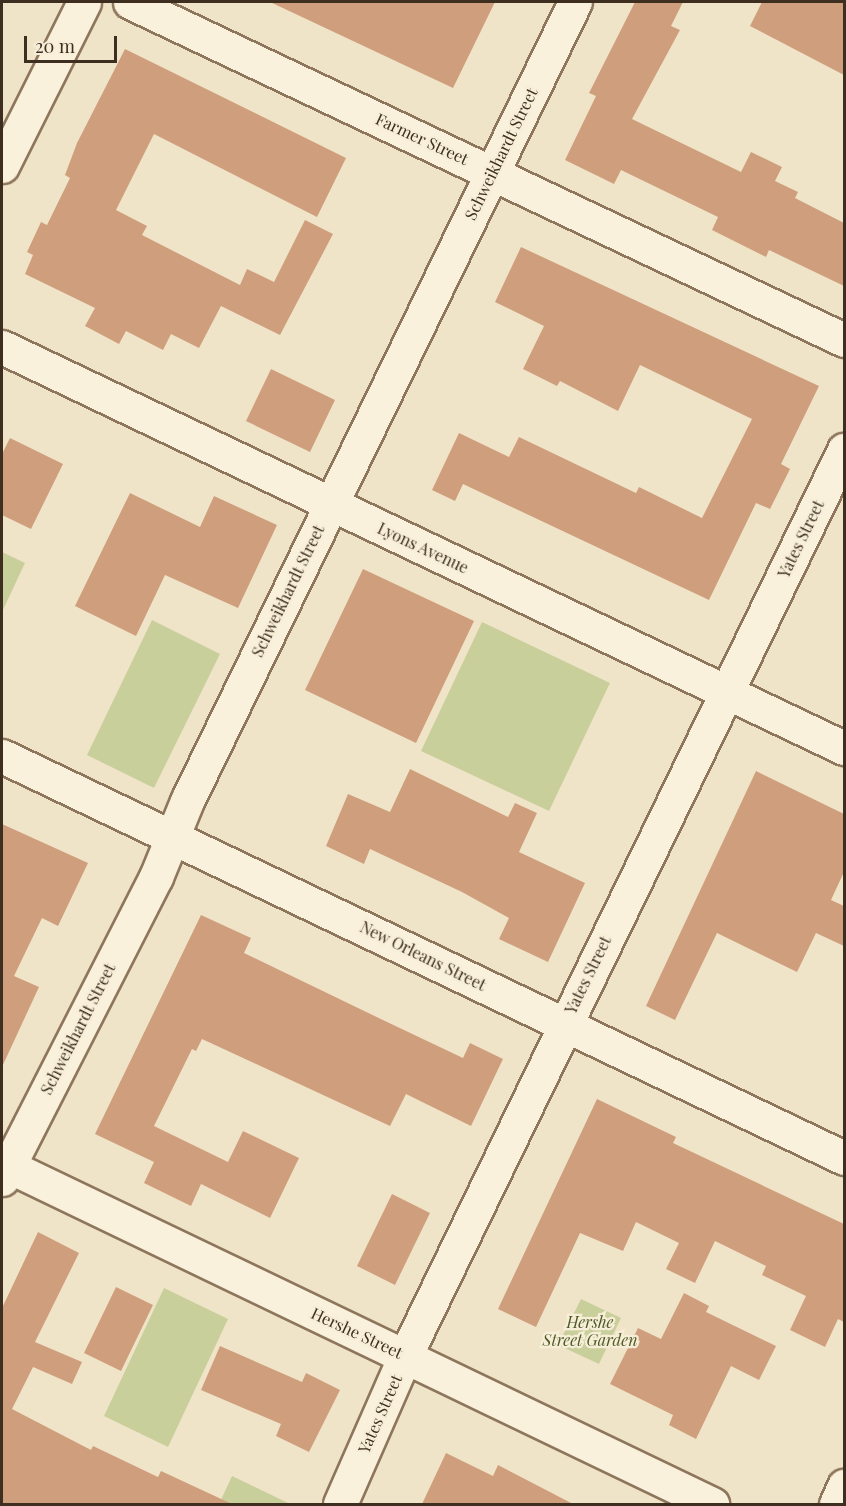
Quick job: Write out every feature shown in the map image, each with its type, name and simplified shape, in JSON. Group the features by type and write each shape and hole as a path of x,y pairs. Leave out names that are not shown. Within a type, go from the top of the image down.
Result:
{"street":[{"path":"2,166 84,2"},
{"name":"Farmer Street","path":"130,2 844,340"},
{"name":"Schweikhardt Street","path":"4,1170 173,837 330,505 574,2"},
{"name":"Lyons Avenue","path":"2,347 844,748"},
{"name":"Yates Street","path":"340,1504 405,1356 844,450"},
{"name":"New Orleans Street","path":"2,756 844,1158"},
{"name":"Hershe Street","path":"4,1170 405,1356 712,1504"},
{"path":"836,1504 844,1486"}],"green space":[{"path":"2,552 25,563 2,612"},
{"path":"152,620 220,654 154,788 87,755"},
{"path":"482,622 610,683 549,811 421,751"},
{"path":"164,1288 228,1319 168,1447 104,1416"},
{"name":"Hershe Street Garden","path":"581,1299 621,1318 599,1364 558,1345"},
{"path":"232,1476 290,1504 219,1504"}],"building":[{"path":"270,2 495,2 453,88"},
{"path":"635,2 683,2 671,26 680,30 632,119 741,172 751,152 782,167 775,181 798,192 795,198 844,223 844,286 769,250 766,257 712,230 718,217 621,170 614,184 565,160 596,96 589,93"},
{"path":"762,2 844,2 844,75 750,26"},
{"path":"125,49 346,158 317,217 154,134 116,210 147,226 142,235 240,285 247,269 274,282 305,220 333,234 280,335 221,306 199,348 171,334 163,350 126,331 119,344 85,326 95,308 25,274 33,255 27,252 41,222 47,225 70,178 65,175 77,143"},
{"path":"521,247 819,386 781,464 790,469 770,509 756,503 709,600 463,484 455,501 432,490 459,433 509,457 519,437 636,493 639,487 702,518 752,419 640,365 618,411 560,381 557,386 523,369 544,326 495,302"},
{"path":"271,369 335,400 310,452 246,421"},
{"path":"10,438 63,464 31,529 2,515 2,454"},
{"path":"130,493 200,527 214,496 277,525 238,608 165,575 136,636 75,606"},
{"path":"363,569 474,621 416,743 305,690"},
{"path":"410,769 508,817 515,803 537,813 519,852 585,883 548,962 499,939 509,918 462,892 370,849 364,864 326,846 348,794 390,812"},
{"path":"756,771 844,814 844,872 831,900 844,906 844,946 816,933 797,972 717,933 675,1020 646,1006"},
{"path":"2,824 88,863 58,926 42,918 14,976 39,987 2,1067"},
{"path":"201,915 251,938 244,953 385,1021 463,1058 470,1043 503,1059 471,1126 406,1094 390,1126 202,1039 196,1051 192,1049 154,1126 228,1162 243,1131 299,1158 270,1218 201,1184 191,1206 144,1183 154,1162 95,1134"},
{"path":"597,1099 676,1137 673,1143 844,1224 844,1322 838,1319 825,1347 790,1330 806,1296 762,1275 766,1266 715,1241 695,1283 666,1269 679,1243 636,1222 623,1251 580,1233 536,1327 498,1309"},
{"path":"392,1194 430,1213 395,1285 357,1266"},
{"path":"38,1232 79,1253 35,1342 82,1362 72,1384 33,1367 12,1409 91,1450 93,1446 158,1477 161,1471 232,1504 2,1504 2,1308"},
{"path":"116,1287 153,1305 121,1371 84,1353"},
{"path":"684,1293 709,1306 706,1312 776,1346 759,1380 731,1366 696,1439 669,1425 673,1415 610,1384 638,1328 661,1339"},
{"path":"220,1346 302,1382 306,1373 340,1390 309,1452 276,1436 281,1424 201,1390"},
{"path":"446,1453 493,1476 498,1465 573,1504 422,1504"}]}
